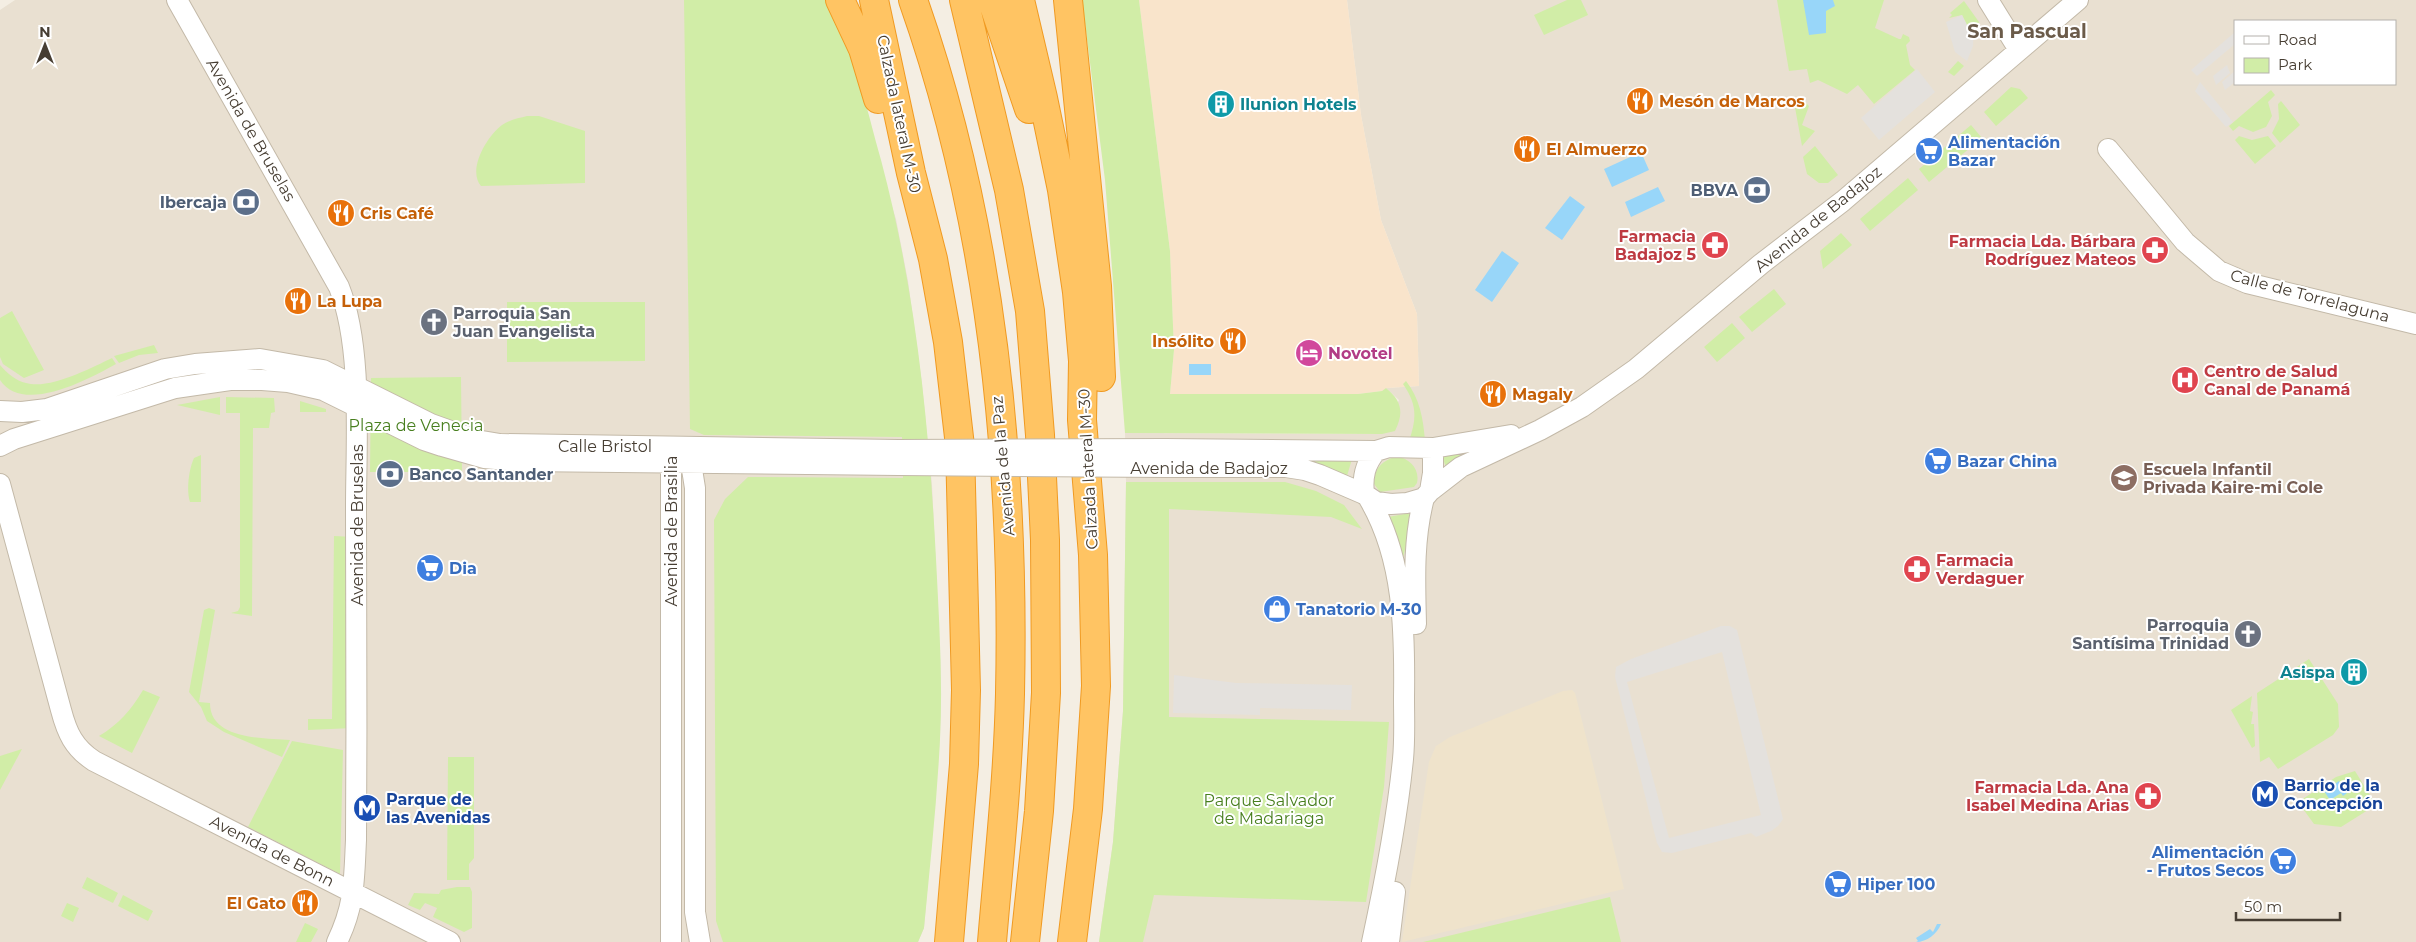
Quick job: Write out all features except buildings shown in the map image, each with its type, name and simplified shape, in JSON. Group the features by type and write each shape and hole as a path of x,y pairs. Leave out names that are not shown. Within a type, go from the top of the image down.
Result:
{"highway":[{"path":"840,0 863,50 886,122 911,174"},
{"name":"Calzada lateral M-30","path":"874,0 911,174 933,258 948,342 960,446 966,690 964,764"},
{"name":"Avenida de la Paz","path":"913,0 938,80 967,201 989,315 1004,458 1009,547 1010,694 1003,821 992,942"},
{"path":"964,0 1011,199 1030,310 1040,435 1045,540 1046,693 1039,810 1025,942"},
{"path":"992,0 1038,139 1050,189 1066,296 1075,385 1082,420"},
{"name":"Calzada lateral M-30","path":"1020,0 1044,98 1062,190 1077,292 1083,361 1082,420 1093,555 1096,686 1085,843 1072,942"},
{"path":"1057,0 1086,166"},
{"path":"1068,0 1086,166 1102,352 1101,429 1105,504 1093,555"},
{"path":"930,942 936,918 948,755 950,624 948,535 961,485"},
{"path":"949,942 964,764"},
{"path":"963,942 970,839 964,764"},
{"path":"1085,843 1087,942"}],"street":[{"name":"Avenida de Bruselas","path":"177,0 339,287 346,303 351,328 357,406 354,894 349,914 337,942"},
{"path":"1988,0 2019,50"},
{"name":"Avenida de Badajoz","path":"1165,458 1305,470 1366,496 1391,504 1427,494 1454,471 1582,407 1636,369 1762,264 1843,201 2078,0"},
{"name":"Calle de Torrelaguna","path":"2108,149 2186,242 2219,271 2248,283 2416,324"},
{"name":"Calle Bristol","path":"0,411 22,412 47,409 165,369 231,360 260,359 323,370 431,424 476,440 522,446 671,455"},
{"name":"Calle Bristol","path":"0,446 14,439 175,388 230,380 288,382 323,390 424,440 484,458 671,455 898,458"},
{"name":"Avenida de Badajoz","path":"898,458 1165,458 1376,451 1390,447 1432,448 1494,438 1549,424"},
{"path":"1389,942 1413,765 1417,684 1415,545 1417,524 1433,473 1432,448"},
{"path":"1372,942 1392,840 1403,758 1405,670 1401,600 1387,540 1366,496 1362,479 1364,471 1376,451"},
{"name":"Avenida de Brasilia","path":"671,942 671,455 681,452 691,464 695,497 695,912 700,942"},
{"path":"691,464 898,458"},
{"name":"Avenida de Bonn","path":"0,484 60,710 74,745 94,761 450,942"}],"shaded area":[{"path":"15,0 825,0 896,219 908,281 922,384 932,485 941,679 940,739 924,928 918,942 0,942 0,10"},
{"path":"1139,0 1347,0 1361,115 1381,220 1417,314 1419,386 1387,388 1382,391 1358,394 1170,394 1174,350 1170,251"},
{"path":"1347,0 2416,0 2416,942 1099,942 1113,842 1123,711 1125,433 1382,434 1399,400 1386,388 1419,386 1417,314 1381,220 1361,115"},
{"path":"1962,15 1968,27 1974,27 1973,46 1967,61 1955,52 1946,22"},
{"path":"2234,33 2234,45 2197,76 2191,70"},
{"path":"2227,65 2230,73 2216,85 2213,76"},
{"path":"1917,69 1935,92 1879,140 1861,118"},
{"path":"2234,72 2234,83 2225,90 2222,82"},
{"path":"2200,82 2233,122 2226,127 2195,91"},
{"path":"1721,626 1730,626 1737,630 1783,819 1778,826 1756,837 1751,833 1672,853 1662,852 1657,843 1615,677 1616,667 1631,659","holes":["1722,652 1761,815 1669,838 1627,682"]},
{"path":"1174,675 1236,683 1352,685 1351,710 1260,708 1260,715 1173,713"},
{"path":"1572,690 1575,693 1624,889 1402,942 1429,762 1436,746 1450,737 1563,691"}],"green space":[{"path":"684,0 825,0 852,58 881,160 903,259 919,358 933,508 938,604 941,694 939,763 924,928 918,942 723,942 716,921 714,520 725,499 748,477 903,478 902,437 704,435 690,429"},
{"path":"1082,0 1139,0 1170,251 1174,350 1170,394 1358,394 1382,391 1386,388 1395,398 1400,408 1400,419 1395,431 1382,434 1125,433 1105,180"},
{"path":"1567,0 1581,0 1588,15 1544,35 1534,15"},
{"path":"1777,0 1884,0 1875,28 1899,39 1901,39 1903,34 1909,37 1910,41 1906,45 1910,65 1915,70 1874,104 1858,85 1847,94 1818,80 1810,83 1807,69 1789,71"},
{"path":"1964,1 1979,22 1976,27 1968,27 1962,15 1949,18 1952,15 1950,13"},
{"path":"1958,61 1964,66 1954,76 1948,72"},
{"path":"2011,87 2020,89 2028,98 1996,126 1984,112"},
{"path":"2271,90 2275,95 2268,102 2272,116 2266,127 2253,132 2239,126 2233,131 2229,126"},
{"path":"1804,101 1809,106 1802,125 1815,131 1802,146 1794,102"},
{"path":"2281,101 2300,125 2280,143 2272,133 2279,119 2278,104"},
{"path":"527,116 539,116 585,131 585,183 481,186 477,179 476,171 481,154 490,137 502,125 511,120"},
{"path":"1971,125 1982,138 1929,182 1919,169"},
{"path":"2239,136 2252,140 2268,136 2276,146 2255,164 2235,140"},
{"path":"1815,146 1838,175 1828,183 1819,183 1807,174 1803,157"},
{"path":"1908,178 1918,190 1870,231 1860,219"},
{"path":"1841,233 1852,245 1823,269 1820,251"},
{"path":"1774,289 1786,304 1752,332 1739,317"},
{"path":"507,302 645,302 645,361 507,362"},
{"path":"12,311 44,370 24,378 3,364 0,357 0,318"},
{"path":"1732,323 1745,338 1717,362 1704,347"},
{"path":"154,345 158,353 139,355 119,363 114,356"},
{"path":"112,358 116,364 90,378 56,391 24,394 10,390 0,380 0,365 19,380 35,384 58,381 70,377"},
{"name":"Plaza de Venecia","path":"461,377 462,472 370,472 371,378"},
{"path":"1406,381 1415,395 1420,409 1425,440 1409,441 1414,411 1411,398 1403,384"},
{"path":"220,397 220,415 177,405"},
{"path":"226,397 274,398 275,412 271,413 269,428 253,428 252,616 231,613 238,611 240,607 240,413 226,413"},
{"path":"300,401 326,409 326,412 300,412"},
{"path":"1477,449 1446,467 1441,454"},
{"path":"201,455 201,502 190,502 188,486 191,468 194,458"},
{"path":"1397,456 1413,465 1417,473 1417,483 1414,487 1380,492 1374,484 1377,469 1387,460"},
{"path":"1309,459 1352,459 1347,476 1331,472"},
{"name":"Parque Salvador de Madariaga","path":"1126,482 1285,482 1316,491 1344,505 1362,529 1331,517 1169,509 1169,717 1389,722 1384,787 1366,902 1154,895 1143,942 1099,942 1113,842 1123,711"},
{"path":"1410,513 1412,516 1403,559 1388,517"},
{"path":"334,536 354,537 353,728 308,730 308,719 332,719"},
{"path":"209,608 215,610 199,702 210,703 212,715 219,724 228,730 240,735 290,740 282,757 224,732 207,721 201,707 189,692 204,610"},
{"path":"2309,659 2338,704 2339,727 2333,735 2278,769 2269,757 2260,762 2257,693"},
{"path":"143,690 160,697 132,753 99,736 113,727 124,716"},
{"path":"2252,696 2250,711 2253,712 2251,724 2254,724 2255,746 2252,748 2231,710"},
{"path":"292,741 343,750 340,874 248,827"},
{"path":"22,749 0,790 0,756"},
{"path":"448,757 474,757 474,858 469,864 469,880 447,880"},
{"path":"2355,771 2376,805 2341,827 2314,824 2298,802 2336,777"},
{"path":"87,877 118,893 113,903 82,888"},
{"path":"470,887 472,892 472,928 464,932 433,917 437,908 425,903 420,910 408,905 414,893 439,894 441,890"},
{"path":"123,895 153,911 148,921 118,906"},
{"path":"1610,897 1621,942 1423,942"},
{"path":"67,903 79,908 73,922 61,916"},
{"path":"305,923 318,929 311,942 296,942"}],"water":[{"path":"1803,0 1833,0 1835,6 1826,11 1826,33 1809,35"},
{"path":"1641,152 1649,170 1612,187 1604,169"},
{"path":"1658,187 1665,201 1631,217 1625,202"},
{"path":"1570,196 1585,207 1562,240 1545,228"},
{"path":"1502,251 1519,263 1492,302 1475,290"},
{"path":"1189,364 1211,364 1211,375 1189,375"},
{"path":"2339,781 2347,793 2343,796 2341,793 2330,800 2324,791"},
{"path":"1937,924 1941,924 1934,934 1924,941 1916,942 1918,941 1916,938 1930,929 1933,932"}],"place":[{"name":"Mesón de Marcos","path":"1640,101"},
{"name":"Ilunion Hotels","path":"1221,104"},
{"name":"El Almuerzo","path":"1527,149"},
{"name":"Alimentación Bazar","path":"1929,151"},
{"name":"BBVA","path":"1757,190"},
{"name":"Ibercaja","path":"246,202"},
{"name":"Cris Café","path":"341,213"},
{"name":"Farmacia Badajoz 5","path":"1715,245"},
{"name":"Farmacia Lda. Bárbara Rodríguez Mateos","path":"2155,250"},
{"name":"La Lupa","path":"298,301"},
{"name":"Parroquia San Juan Evangelista","path":"434,322"},
{"name":"Insólito","path":"1233,341"},
{"name":"Novotel","path":"1309,353"},
{"name":"Centro de Salud Canal de Panamá","path":"2185,380"},
{"name":"Magaly","path":"1493,394"},
{"name":"Bazar China","path":"1938,461"},
{"name":"Banco Santander","path":"390,474"},
{"name":"Escuela Infantil Privada Kaire-mi Cole","path":"2124,478"},
{"name":"Dia","path":"430,568"},
{"name":"Farmacia Verdaguer","path":"1917,569"},
{"name":"Tanatorio M-30","path":"1277,609"},
{"name":"Parroquia Santísima Trinidad","path":"2248,634"},
{"name":"Asispa","path":"2354,672"},
{"name":"Barrio de la Concepción","path":"2265,794"},
{"name":"Farmacia Lda. Ana Isabel Medina Arias","path":"2148,796"},
{"name":"Parque de las Avenidas","path":"367,808"},
{"name":"Alimentación - Frutos Secos","path":"2283,861"},
{"name":"Hiper 100","path":"1838,884"},
{"name":"El Gato","path":"305,903"}],"district":[{"name":"San Pascual","path":"2027,31"}]}
